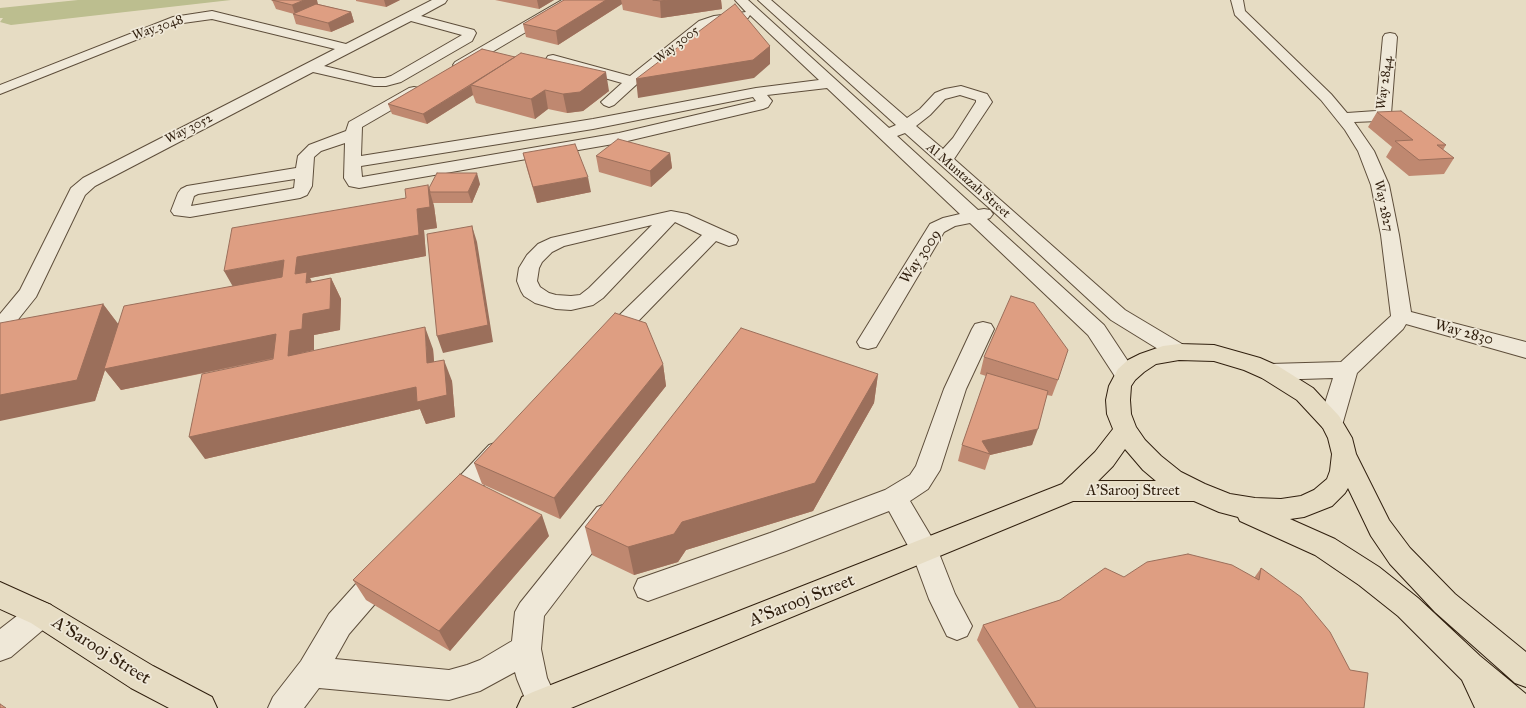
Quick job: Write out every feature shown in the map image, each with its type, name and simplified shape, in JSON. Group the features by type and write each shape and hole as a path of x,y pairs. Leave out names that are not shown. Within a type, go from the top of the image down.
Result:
{"main road":[{"path":"1518,708 1469,666 1408,608 1369,576 1325,547 1228,504 1196,492 1172,479 1152,463 1136,447 1125,430 1119,414 1118,400 1120,386 1126,375 1136,366 1148,359 1163,354 1179,352 1208,353 1233,357 1270,372 1305,394 1319,407 1331,422 1340,438 1344,454 1380,528 1400,556 1445,603 1526,672"},
{"name":"A'Sarooj Street","path":"1071,492 1104,459 1125,430"},
{"path":"1228,504 1255,509 1281,510 1304,506 1323,498 1336,486 1343,471 1344,454"},
{"name":"A'Sarooj Street","path":"538,706 1071,492 1196,492"},
{"name":"A'Sarooj Street","path":"0,595 41,614 142,677 201,708"},
{"path":"1498,648 1526,661"},
{"path":"1469,666 1492,708"}],"street":[{"name":"Way 3052","path":"0,324 5,322 30,292 77,192 88,182 441,0"},
{"path":"450,71 571,0"},
{"name":"Al Muntazah Street","path":"741,0 780,14 1002,210 1118,315 1179,352"},
{"name":"Way 2827","path":"1237,0 1239,12 1326,97 1366,151 1380,185 1390,235 1399,320"},
{"name":"Al Muntazah Street","path":"760,7 782,38 1096,330 1126,375"},
{"name":"Way 3005","path":"609,102 632,80 704,24 760,7"},
{"name":"Way 3048","path":"0,90 173,21 204,16 219,17 346,48"},
{"path":"310,67 374,82 386,82 396,79 467,38 469,33 408,16"},
{"path":"782,38 802,34"},
{"name":"Way 2844","path":"1343,118 1378,116 1384,114 1390,37"},
{"path":"553,59 632,80"},
{"path":"352,163 620,119 756,92 831,82"},
{"path":"423,86 355,126 353,134 352,163 353,178 355,182 359,183 631,135 763,104 764,101 756,92"},
{"path":"889,137 895,131 906,126 925,112 940,96 961,90 982,97 984,102 959,141 948,154 946,161"},
{"path":"620,119 631,135"},
{"path":"304,172 193,190 185,196 180,211 190,212 294,194 301,191 304,186 306,156 315,148 353,134"},
{"name":"Way 3009","path":"868,342 937,228 949,222 1002,210"},
{"path":"591,356 722,237 681,218 671,216 656,218 558,242 545,248 534,259 529,268 527,281 531,291 542,298 556,302 571,303 586,300 596,293 671,216"},
{"path":"1331,422 1348,370 1399,320"},
{"name":"Way 2830","path":"1399,320 1526,350"},
{"path":"648,588 776,543 894,498 919,482 928,470 955,389 983,329"},
{"path":"1270,372 1348,370"},
{"path":"438,518 513,435"},
{"path":"538,706 526,649 530,612 618,498"},
{"path":"894,498 905,514 925,551 943,599 957,626"},
{"path":"284,708 312,672 339,624 375,582 401,557"},
{"path":"0,647 41,614"},
{"path":"312,672 449,685 468,680 490,670 526,649"}],"green space":[{"path":"78,0 231,0 11,25 0,22 3,18 0,18 0,8"}],"building":[{"path":"272,0 304,0 292,5"},
{"path":"564,0 606,0 556,31 523,24"},
{"path":"316,4 351,12 328,23 293,14"},
{"path":"735,4 770,46 753,60 636,79"},
{"path":"482,49 515,57 423,114 388,104"},
{"path":"521,53 606,72 580,92 563,94 545,90 531,99 471,85"},
{"path":"1401,111 1446,145 1437,145 1454,158 1419,160 1395,141 1413,140 1377,112"},
{"path":"618,139 670,153 650,171 596,156"},
{"path":"575,144 588,177 533,187 523,153"},
{"path":"437,173 477,173 468,192 430,192 429,188"},
{"path":"428,185 430,207 417,209 419,235 297,257 295,274 307,272 306,283 331,278 330,309 303,314 302,329 290,331 288,356 425,327 427,363 444,360 447,395 417,402 416,387 189,437 202,374 273,359 276,334 104,369 124,306 282,277 284,260 224,271 232,228 406,198 405,189"},
{"path":"472,226 488,325 437,336 427,234"},
{"path":"1011,296 1034,303 1068,350 1058,380 984,357"},
{"path":"103,304 77,380 0,395 0,323"},
{"path":"615,313 646,323 663,364 554,498 474,463"},
{"path":"741,328 878,374 815,483 682,522 674,534 628,547 585,527"},
{"path":"987,373 1048,391 1038,429 982,441 990,454 962,445"},
{"path":"460,474 542,515 439,631 353,580"},
{"path":"1188,554 1232,565 1259,580 1261,568 1301,597 1330,632 1350,670 1368,673 1364,708 1036,708 983,625 1060,600 1105,568 1124,577 1147,562"},
{"path":"0,704 6,708 0,708"}]}
